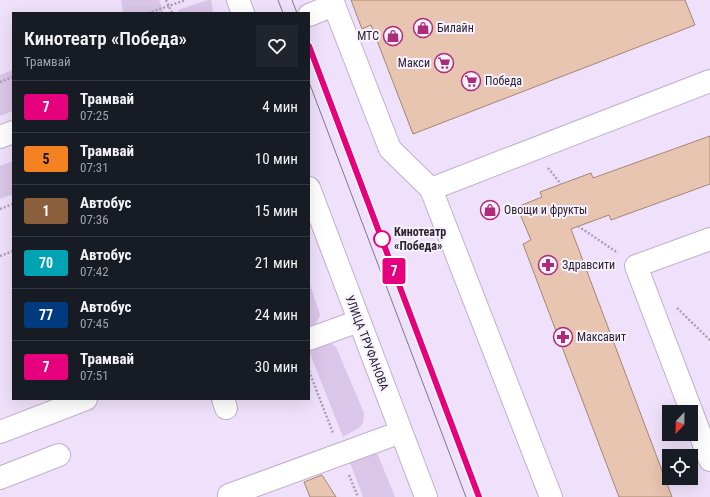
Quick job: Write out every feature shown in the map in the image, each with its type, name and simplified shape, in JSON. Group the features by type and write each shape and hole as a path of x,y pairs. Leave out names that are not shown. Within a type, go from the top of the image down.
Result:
{"street":[{"path":"238,0 243,12"},
{"path":"310,14 333,3 390,149 431,189 551,497"},
{"path":"431,189 710,81"},
{"path":"0,137 12,132"},
{"name":"УЛИЦА ТРУФАНОВА","path":"310,191 426,497"},
{"path":"710,239 636,266 710,460"},
{"path":"310,339 359,321"},
{"path":"0,432 83,400"},
{"path":"230,497 229,495 401,432"},
{"path":"0,478 59,455"}],"path":[{"path":"166,0 171,12"},
{"path":"151,12 186,0"},
{"path":"0,82 12,77"},
{"path":"0,209 12,204"},
{"path":"578,226 636,266"},
{"path":"0,256 12,251"}],"shaded area":[{"path":"121,0 159,0 164,12 123,12"},
{"path":"211,0 213,10 212,12 179,12 178,10"},
{"path":"12,70 12,111 0,116 0,75"},
{"path":"12,161 12,194 0,199 0,166"},
{"path":"310,284 320,315 314,328 310,330"},
{"path":"332,344 336,347 364,413 363,423 360,427 343,437 310,354 310,347"},
{"path":"373,452 378,455 395,497 363,497 349,460"}],"building":[{"name":"Победа","path":"351,0 685,0 695,25 413,134 371,25 362,29"},
{"path":"710,136 710,184 611,220 609,215 571,229 662,470 662,485 667,485 672,497 619,497 523,244 531,240 517,207 542,197 540,192 591,173 593,178"},
{"path":"322,475 336,497 310,497 304,482"}],"tram line":[{"path":"278,0 283,12"},
{"path":"292,0 297,12"},
{"path":"310,49 479,497"},
{"name":"7","path":"310,49 479,497"},
{"path":"310,85 466,497"}],"place":[{"name":"Билайн","path":"423,28"},
{"name":"МТС","path":"393,36"},
{"name":"Макси","path":"444,63"},
{"name":"Победа","path":"471,81"},
{"name":"Овощи и фрукты","path":"490,210"},
{"name":"Кинотеатр «Победа»","path":"382,239"},
{"name":"Здравсити","path":"548,265"},
{"name":"Максавит","path":"563,337"}]}
